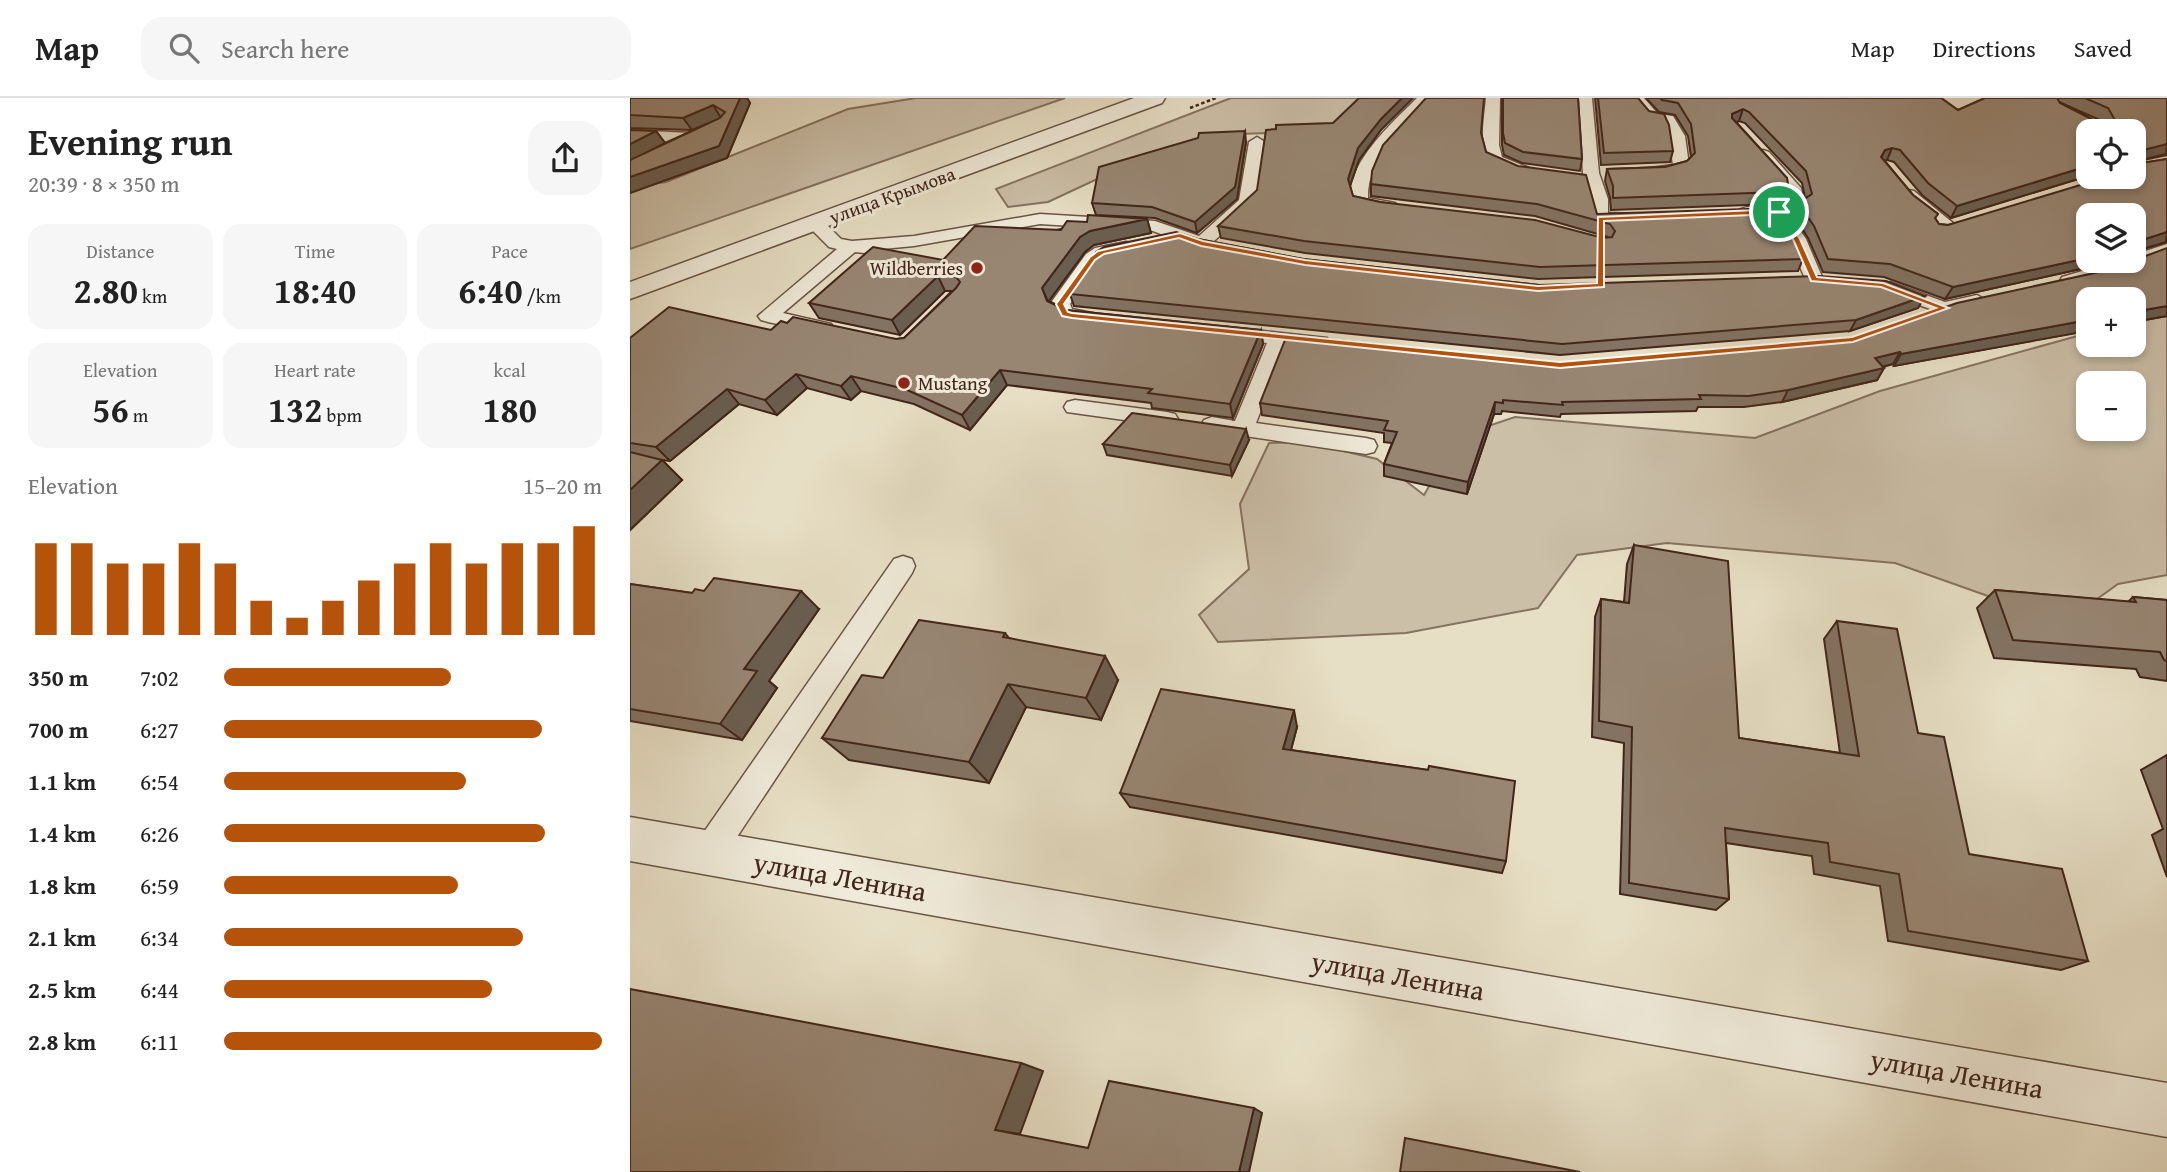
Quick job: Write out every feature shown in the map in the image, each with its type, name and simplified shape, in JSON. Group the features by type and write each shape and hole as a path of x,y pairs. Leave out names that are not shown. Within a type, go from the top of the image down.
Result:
{"street":[{"name":"улица Крымова","path":"630,291 1154,98"},
{"name":"улица Ленина","path":"630,839 2167,1110"}],"lane":[{"path":"1407,209 1360,201 1358,191 1366,163 1425,98"},
{"path":"1493,98 1491,145 1494,160 1517,170 1543,173"},
{"path":"1585,98 1592,176 1599,199 1601,243"},
{"path":"1606,98 1637,99 1653,118 1668,120 1677,136 1681,165 1678,169 1628,172"},
{"path":"630,135 696,135 667,150"},
{"path":"1724,214 1779,212 1796,205 1793,188 1747,138"},
{"path":"1201,243 1247,202 1257,142"},
{"path":"1900,184 1914,201 1949,227"},
{"path":"1779,212 1821,280 1787,280"},
{"path":"1600,219 1642,217"},
{"path":"843,332 768,316 851,246 914,241 1040,219 1155,226 1201,243 1227,248"},
{"path":"815,223 835,243 924,259"},
{"path":"1111,320 1072,316 1061,310 1060,304 1092,258 1101,252 1180,236"},
{"path":"2051,285 2091,276 2167,249"},
{"path":"1869,284 1883,285 1944,308"},
{"path":"1918,317 1944,308 1998,296"},
{"path":"1203,330 1346,345"},
{"path":"1242,429 1279,338"},
{"path":"1075,407 1366,446"},
{"path":"708,853 903,566"}],"shaded area":[{"path":"916,98 1065,98 630,249 630,187 666,182 848,109"},
{"path":"1231,98 1395,98 1312,132 1234,134 1153,153 1048,202 1008,207 996,189"},
{"path":"2167,311 2167,575 2118,584 2064,623 1895,563 1667,543 1577,555 1538,608 1406,633 1218,642 1199,615 1249,569 1240,504 1269,443 1305,442 1377,459 1424,495 1458,436 1515,417 1755,438 1880,391 2076,336 2076,357 2146,357 2146,317"}],"building":[{"path":"630,98 740,98 719,146 630,177 630,160 720,118 725,112 713,105 683,118 630,115"},
{"path":"1359,98 1402,98 1358,148 1348,179 1353,196 1380,202 1535,220 1603,238 1612,237 1615,231 1610,224 1537,204 1371,184 1372,171 1383,145 1426,98 1484,98 1481,133 1486,152 1518,166 1586,175 1597,214 1777,208 1791,228 1803,259 1540,267 1304,241 1218,226 1257,190 1266,130 1276,129 1276,125 1333,123"},
{"path":"1503,98 1578,98 1582,159 1523,152 1505,143"},
{"path":"1598,98 1638,98 1649,111 1664,114 1669,125 1673,151 1604,153"},
{"path":"1660,98 1941,98 1958,110 1985,98 2057,98 2060,103 2091,119 2076,119 2076,170 1957,206 1928,183 1900,150 1885,150 1881,157 1913,195 1938,214 1935,218 1939,224 1948,225 2076,186 2076,189 2146,189 2146,162 2167,159 2167,232 2146,239 2146,203 2076,203 2076,261 1953,287 1890,264 1828,259 1814,226 1798,203 1812,194 1806,171 1743,109 1732,114 1732,118 1787,178 1789,189 1780,192 1613,198 1613,186 1607,169 1665,167 1687,161 1695,153 1691,124 1678,103"},
{"path":"2085,98 2167,98 2167,144 2146,149 2146,119 2114,119 2108,108"},
{"path":"630,130 656,131 630,144"},
{"path":"1245,131 1235,187 1195,222 1152,207 1092,203 1099,167 1198,138 1199,133"},
{"path":"1088,215 1147,219 1090,231 1080,237 1042,288 1047,301 1066,310 1261,330 1230,404 1148,393 1152,389 1000,370 962,415 905,389 851,376 841,386 796,374 765,400 727,389 656,447 630,443 630,338 669,307 771,330 781,321 787,323 793,317 896,339 904,338 956,288 960,282 956,277 938,276 892,320 809,303 873,247 943,260 975,226 1061,230 1067,221 1087,222"},
{"path":"1176,232 1198,239 1303,259 1539,285 1819,276 1886,281 1925,296 1856,320 1562,344 1070,294 1096,252 1104,247"},
{"path":"2167,248 2167,306 2146,310 2146,287 2076,287 2076,322 1901,354 1900,352 1875,358 1884,368 1788,390 1749,396 1699,395 1701,399 1562,402 1563,405 1503,400 1503,403 1495,402 1468,482 1384,464 1397,432 1384,430 1388,421 1260,403 1287,335 1563,363 1860,337 1957,303 2094,273 2146,273 2146,256"},
{"path":"1132,413 1246,429 1230,465 1103,444"},
{"path":"630,452 662,460 630,490"},
{"path":"1634,545 1728,561 1739,738 1859,756 1837,621 1897,629 1918,733 1944,737 1969,854 2062,869 2088,961 1908,931 1899,874 1830,862 1828,843 1725,828 1729,899 1629,883 1632,727 1599,721 1601,599 1629,603"},
{"path":"714,578 801,591 744,669 757,671 720,724 630,709 630,584 692,593 695,589 704,591"},
{"path":"1995,590 2136,602 2133,597 2167,600 2167,661 2160,652 2013,640"},
{"path":"919,620 1005,633 1003,637 1105,656 1086,698 1008,684 969,762 822,738 862,675 883,678"},
{"path":"1161,689 1294,710 1283,749 1428,770 1429,766 1515,781 1506,861 1120,793"},
{"path":"630,989 1021,1063 995,1130 1088,1148 1109,1081 1254,1108 1239,1172 630,1172"},
{"path":"1405,1138 1580,1172 1400,1172"}],"place":[{"name":"Wildberries","path":"977,268"},
{"name":"Mustang","path":"904,383"}],"route":[{"path":"1779,212 1797,239 1814,279 1883,285 1944,308 1853,340 1560,365 1072,316 1061,310 1060,304 1092,258 1101,252 1180,236 1201,243 1305,262 1538,288 1601,285 1600,219 1779,212"}]}
